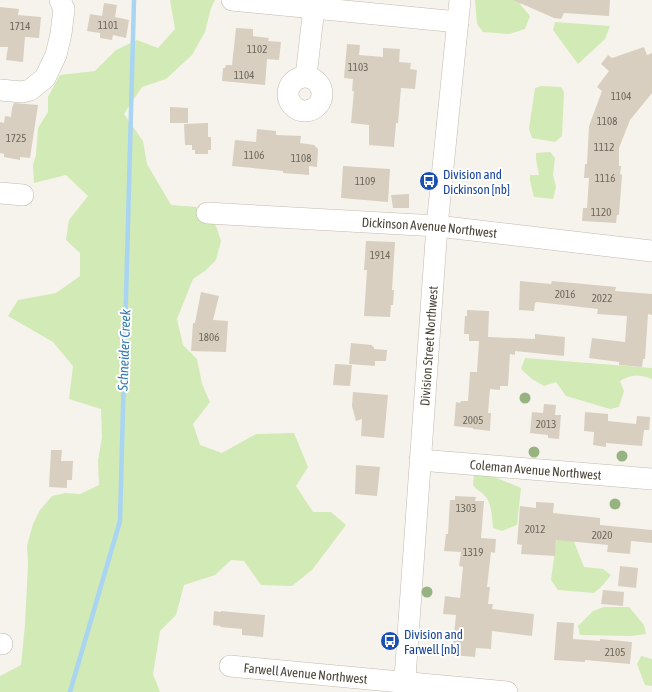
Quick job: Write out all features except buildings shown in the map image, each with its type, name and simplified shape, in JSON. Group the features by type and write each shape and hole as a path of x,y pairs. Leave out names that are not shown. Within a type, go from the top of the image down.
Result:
{"street":[{"path":"0,90 22,92 30,90 45,78 56,55 61,34 64,9 60,0"},
{"path":"232,0 458,22"},
{"name":"Division Street Northwest","path":"404,687 437,226 460,0"},
{"path":"306,76 314,8"},
{"path":"0,193 23,196"},
{"name":"Dickinson Avenue Northwest","path":"207,212 437,226 652,248"},
{"name":"Coleman Avenue Northwest","path":"420,460 652,479"},
{"name":"Farwell Avenue Northwest","path":"230,666 404,687 507,692"}],"green space":[{"path":"170,0 215,0 211,8 205,32 192,55 166,79 142,87 124,114 143,141 147,164 171,205 196,207 216,226 221,241 216,260 205,271 193,279 177,319 183,345 197,359 202,384 210,402 193,424 200,445 222,453 256,434 294,433 308,467 296,486 313,512 331,512 346,525 312,570 292,586 261,585 244,561 231,560 215,575 184,585 176,615 160,631 153,674 160,692 0,692 0,676 21,665 25,625 28,564 27,546 33,524 40,510 52,496 65,493 80,494 99,485 98,461 102,437 101,409 69,399 73,366 53,342 8,316 18,300 56,293 80,276 80,253 66,240 69,220 88,196 66,175 34,183 33,165 36,155 38,128 48,112 48,97 60,75 95,71 116,50 137,40 158,48 175,29"},
{"path":"475,0 521,0 520,4 530,16 525,29 509,34 483,32 477,24"},
{"path":"555,22 610,26 605,39 578,64 553,30"},
{"path":"541,86 561,87 564,92 562,136 555,142 532,138 529,129 535,88"},
{"path":"550,152 555,158 553,175 556,187 553,199 534,197 530,175 539,175 536,153"},
{"path":"525,358 652,368 652,379 643,376 636,376 628,377 620,381 624,391 619,407 610,409 566,396 556,382 544,386 532,379 521,369"},
{"path":"474,475 492,476 521,488 517,525 502,531 493,528 489,503 484,495 473,485"},
{"path":"571,534 584,567 603,569 611,575 594,593 558,590 551,580 557,536"},
{"path":"604,607 629,607 644,625 646,634 631,636 580,635 578,626 593,611"},
{"path":"641,656 652,659 652,686 645,685 637,664"}],"waterway":[{"name":"Schneider Creek","path":"70,692 120,521 134,0"}],"place":[{"name":"Division and Dickinson [nb]","path":"429,181"},
{"name":"Division and Farwell [nb]","path":"390,641"}]}
